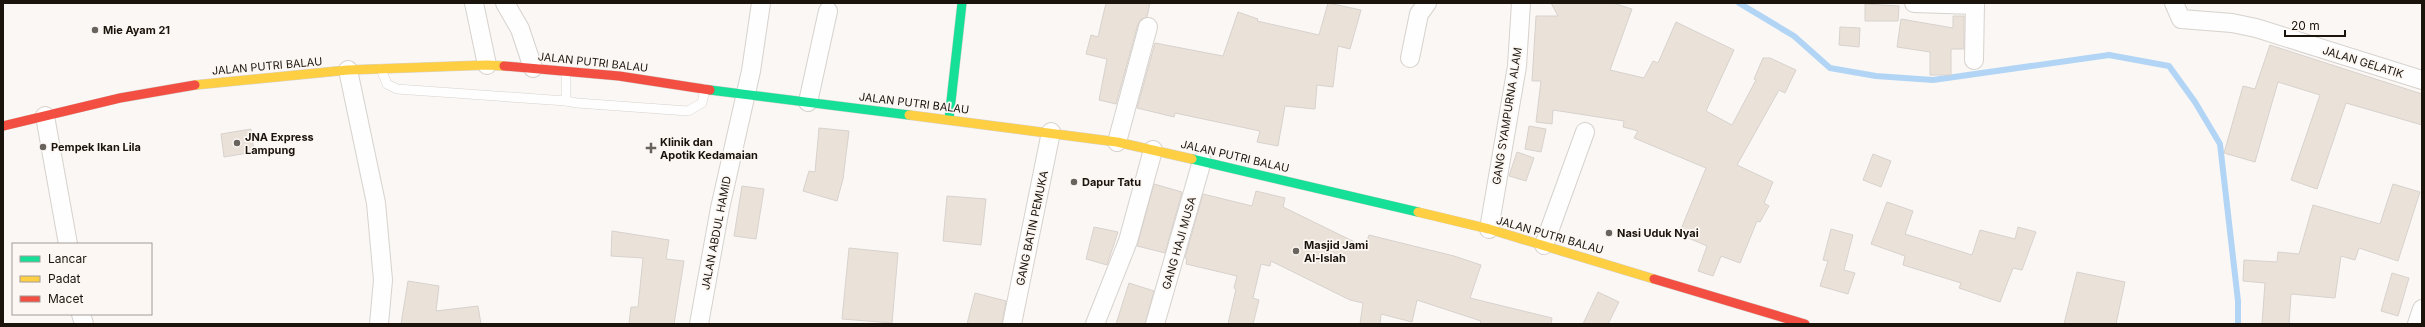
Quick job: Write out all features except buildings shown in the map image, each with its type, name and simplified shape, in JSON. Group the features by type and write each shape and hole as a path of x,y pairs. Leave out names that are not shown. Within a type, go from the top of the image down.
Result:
{"main road":[{"path":"949,119 962,3"},
{"name":"JALAN PUTRI BALAU","path":"3,126 120,98 192,84 348,70 487,65 566,71 1051,132 1117,142 1489,229 1805,324"}],"street":[{"path":"474,3 487,65"},
{"path":"505,3 520,29 533,68"},
{"name":"JALAN ABDUL HAMID","path":"699,324 720,208 745,94 762,3"},
{"path":"1410,58 1419,14 1428,3"},
{"name":"GANG SYAMPURNA ALAM","path":"1489,229 1517,66 1521,3"},
{"path":"1914,3 1975,4 1974,60"},
{"name":"JALAN GELATIK","path":"2174,3 2181,19 2188,21 2213,21 2256,28 2422,80"},
{"path":"808,102 828,11"},
{"path":"1117,142 1148,27"},
{"path":"348,70 376,203 383,280 380,324"},
{"path":"45,116 68,243"},
{"name":"GANG BATIN PEMUKA","path":"1012,324 1051,132"},
{"path":"1544,245 1585,132"},
{"path":"1096,324 1128,241 1153,150"},
{"name":"GANG HAJI MUSA","path":"1155,324 1202,161"},
{"path":"2417,324 2422,309"}],"lane":[{"path":"381,69 387,84 397,89 688,111 702,103 706,88"},
{"path":"566,71 566,101"}],"waterway":[{"path":"1739,3 1794,36 1830,68 1876,76 1933,80 2109,55 2169,66 2195,102 2220,144 2238,301 2238,324"}],"traffic: fast":[{"path":"949,119 962,3"},
{"path":"710,90 909,115"},
{"path":"1192,159 1418,212"}],"traffic: slow":[{"path":"195,85 348,70 487,65 504,66"},
{"path":"909,115 1117,142 1192,159"},
{"path":"1418,212 1489,229 1654,279"}],"traffic: jam":[{"path":"504,66 619,76 710,90"},
{"path":"3,126 120,98 195,85"},
{"path":"1654,279 1805,324"}],"place":[{"name":"Mie Ayam 21","path":"95,30"},
{"name":"JNA Express Lampung","path":"237,143"},
{"name":"Pempek Ikan Lila","path":"43,147"},
{"name":"Klinik dan Apotik Kedamaian","path":"651,148"},
{"name":"Dapur Tatu","path":"1074,182"},
{"name":"Nasi Uduk Nyai","path":"1609,233"},
{"name":"Masjid Jami Al-Islah","path":"1296,251"}]}
